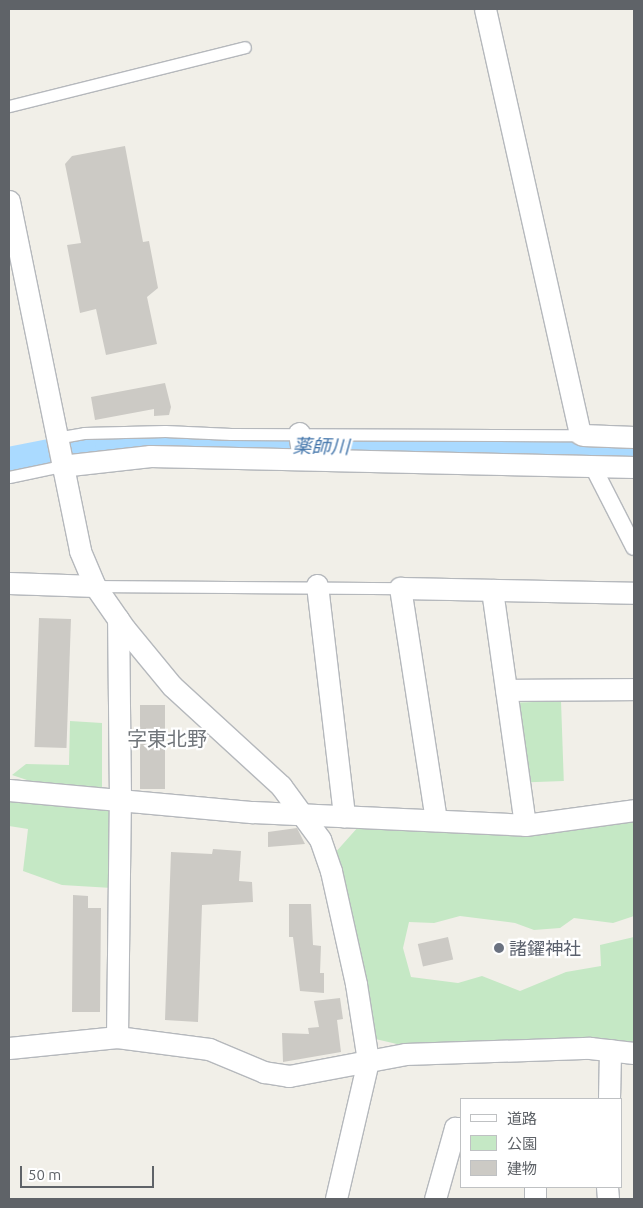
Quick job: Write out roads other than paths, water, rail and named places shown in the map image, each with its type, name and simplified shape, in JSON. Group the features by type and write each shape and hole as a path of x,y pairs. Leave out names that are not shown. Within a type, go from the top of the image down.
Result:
{"street":[{"path":"485,9 582,434 634,437"},
{"path":"9,200 61,466 80,551 95,586 118,619 172,686 280,786 320,839 331,871 356,984 368,1061 336,1199"},
{"path":"299,433 302,458"},
{"path":"61,466 136,456 302,458 634,467"},
{"path":"592,465 634,547"},
{"path":"9,583 95,586"},
{"path":"317,585 344,816"},
{"path":"436,820 400,588 634,593"},
{"path":"492,590 525,825"},
{"path":"117,1038 120,801 118,619"},
{"path":"506,690 634,689"},
{"path":"9,790 120,801 303,814 525,825 634,810"},
{"path":"9,1048 117,1038 209,1049 278,1075 289,1076 405,1054 590,1048 634,1053"},
{"path":"609,1098 610,1050"},
{"path":"435,1199 455,1128 460,1128"}],"lane":[{"path":"9,106 245,47"},
{"path":"56,438 115,431 582,434"},
{"path":"9,478 61,466"},
{"path":"95,586 317,585 400,588"}],"waterway":[{"name":"薬師川","path":"9,463 111,443 634,452"}],"place":[{"name":"諸鑃神社","path":"499,948"}],"district":[{"name":"字東北野","path":"167,738"}]}
